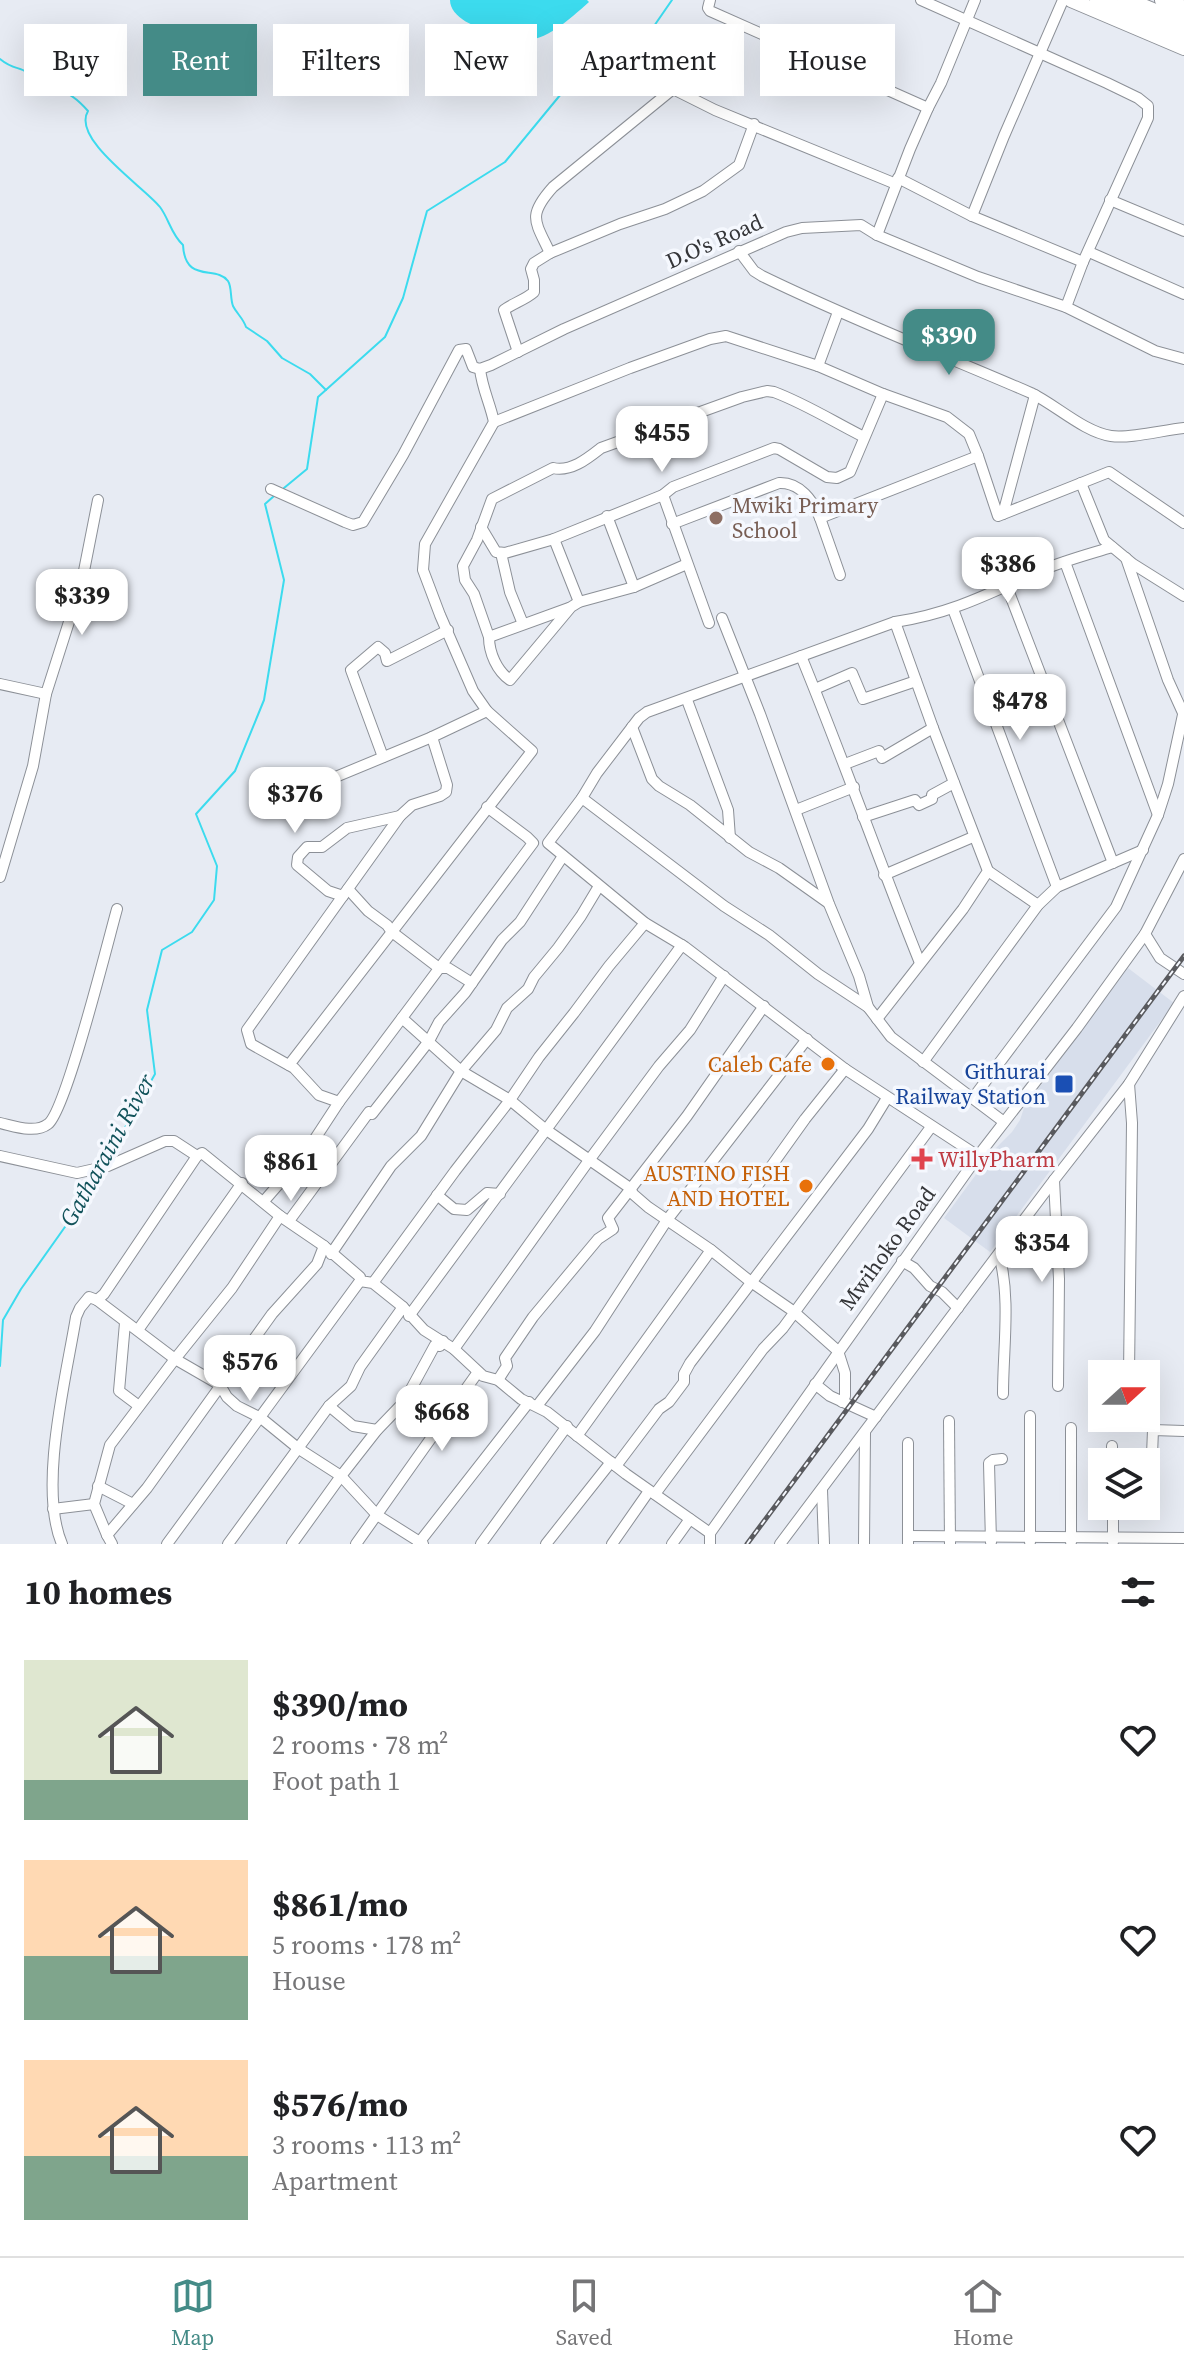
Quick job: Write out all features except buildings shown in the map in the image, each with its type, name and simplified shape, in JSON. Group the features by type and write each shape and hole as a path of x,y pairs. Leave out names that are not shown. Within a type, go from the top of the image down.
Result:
{"highway":[{"path":"1098,0 1184,38"},
{"path":"1126,0 1184,24"},
{"path":"1163,0 1184,9"}],"main road":[{"path":"1071,0 1184,48"}],"street":[{"path":"710,0 710,11 928,108"},
{"path":"921,0 1107,83 1148,106 1148,118 1066,307"},
{"path":"877,235 975,0"},
{"path":"972,216 1063,0"},
{"path":"550,253 536,221 535,213 540,202 553,187 664,96"},
{"path":"687,96 715,110 897,181 972,216 1184,294"},
{"path":"518,352 504,310 534,292 531,269 534,263 550,253 665,209 703,191 739,165 754,124"},
{"path":"1110,200 1184,231"},
{"name":"D.O's Road","path":"480,369 786,232 802,228 861,225 877,235 978,277 1066,307 1155,351 1184,359"},
{"path":"739,251 754,271 762,276 838,312 1035,395 1098,432 1113,436 1184,428"},
{"path":"818,366 838,312"},
{"path":"289,1065 532,751 487,711 473,691 423,570 425,544 494,422 715,337 731,337 818,366 954,421 969,434 998,516 1109,472 1184,523"},
{"path":"271,489 353,525 363,522 459,350 466,349 473,367 480,369 482,387 494,422"},
{"path":"575,605 510,680 499,670 474,594 465,580 463,566 477,540 492,499 553,468 561,470 584,462 601,448 761,392 774,392 802,403 864,437"},
{"path":"481,527 496,552 501,553 554,539 663,495 673,487 774,448 827,477 837,478 850,472 883,394"},
{"path":"1003,514 1035,395"},
{"path":"820,518 978,456"},
{"path":"672,524 787,482 813,502 840,575"},
{"path":"1081,483 1104,540 1184,596"},
{"path":"663,495 709,623"},
{"path":"0,877 5,845 33,766 46,694 82,581 98,500"},
{"path":"607,516 634,587"},
{"path":"554,539 575,605"},
{"path":"978,1156 845,1069 682,945 645,923 548,843 597,773 647,712 895,622 953,609 1036,572 1112,547"},
{"path":"501,553 510,592 523,624"},
{"path":"973,1098 1116,907 1158,815 1168,784 1183,711 1168,680 1126,558"},
{"path":"1065,562 1158,815"},
{"path":"489,637 634,587 687,564"},
{"path":"1007,587 1113,863"},
{"path":"953,609 1057,887"},
{"path":"722,618 859,976 868,1007"},
{"path":"895,622 988,871 1038,905"},
{"path":"383,757 351,670 378,647 385,653 387,661 448,630"},
{"path":"801,656 920,963"},
{"path":"815,689 852,673 863,699 916,681"},
{"path":"0,684 46,694"},
{"path":"687,700 728,810 730,838"},
{"path":"309,788 487,711"},
{"path":"632,727 652,779 666,792 690,805 749,852 779,868 829,904"},
{"path":"845,764 879,751 882,758 933,728"},
{"path":"339,1102 319,1095 289,1065 251,1044 247,1030 400,816 412,805 446,792 447,785 432,737"},
{"path":"863,817 915,800 919,805 954,783"},
{"path":"796,810 854,787"},
{"path":"582,798 724,906 868,1007 891,1037 1004,1122"},
{"path":"264,1201 305,1154 339,1102 533,842 487,807"},
{"path":"400,816 347,828 322,847 307,847 300,853 297,865 328,891 345,892 439,968 448,968 472,983"},
{"path":"884,875 973,837"},
{"path":"923,1062 1038,905 1057,887 1143,850"},
{"path":"109,1539 94,1504 110,1445 285,1218 429,1041 439,1022 472,983 502,940 520,922 563,856"},
{"name":"Mwihoko Road","path":"710,1538 902,1261 1145,934 1184,859"},
{"path":"877,1019 963,909 988,871"},
{"path":"109,1539 272,1314 317,1264 391,1166 421,1136 461,1071 496,1030 507,1008 528,989 599,886"},
{"path":"0,1123 35,1129 46,1126 54,1117 73,1067 117,909"},
{"path":"373,1283 539,1057 645,923"},
{"path":"1145,934 1160,958 1184,974"},
{"path":"228,1544 329,1406 351,1386 360,1367 500,1194 682,945"},
{"path":"454,1349 590,1159 659,1066 690,1030 724,976"},
{"path":"780,1544 1129,1084 1184,996"},
{"path":"498,1380 507,1366 505,1358 533,1317 598,1239 613,1229 608,1218 687,1116 764,1006"},
{"path":"402,1018 461,1071 510,1100 545,1129 630,1188 640,1201 793,1311 838,1351 845,1373 842,1402"},
{"path":"62,1544 54,1522 52,1471 76,1317 89,1297 175,1359 220,1385 237,1406 261,1418 299,1449 341,1476 377,1515 421,1543 595,1331 667,1220 807,1039"},
{"path":"750,1196 845,1069"},
{"path":"1129,1084 1132,1123 1129,1360"},
{"path":"546,1544 659,1409 669,1402 684,1382 684,1374 690,1363 868,1129 887,1098"},
{"path":"612,1544 858,1227 931,1127"},
{"path":"0,1156 77,1173 108,1166 165,1141 174,1141 197,1156"},
{"path":"97,1300 202,1153 328,1250 360,1277 360,1281"},
{"path":"1054,1180 1059,1279 1058,1386"},
{"path":"138,1330 242,1183"},
{"path":"437,1195 454,1209 467,1210 487,1193 500,1194"},
{"path":"577,1436 711,1250"},
{"path":"999,1254 1006,1294 1003,1394"},
{"path":"902,1261 958,1308"},
{"path":"360,1281 373,1283 424,1330 454,1349 483,1376 498,1380 521,1399 567,1426 690,1519 710,1538"},
{"path":"167,1544 360,1281"},
{"path":"125,1323 119,1391 139,1406"},
{"path":"292,1544 377,1430 404,1402 435,1345 440,1346 443,1341"},
{"path":"356,1544 478,1372"},
{"path":"815,1384 842,1402 876,1417"},
{"path":"329,1406 353,1426 377,1430"},
{"path":"1030,1416 1030,1541"},
{"path":"949,1421 950,1540"},
{"path":"481,1544 567,1426"},
{"path":"1071,1428 1071,1541"},
{"path":"1152,1448 1153,1430 1184,1431"},
{"path":"864,1544 865,1433"},
{"path":"908,1443 908,1540 1113,1541 1184,1538"},
{"path":"991,1540 989,1463 1002,1459"},
{"path":"98,1486 133,1504"},
{"path":"822,1490 824,1544"},
{"path":"53,1509 94,1504"},
{"path":"672,1544 690,1519"},
{"path":"1113,1520 1113,1541"}],"shaded area":[{"path":"1128,968 1174,1003 990,1252 944,1218 994,1150 1012,1132 1024,1108"}],"water":[{"path":"450,0 589,2 570,19 563,24 553,24 553,31 537,38 537,24 470,24 452,7"}],"waterway":[{"name":"Gatharaini River","path":"284,488 307,469 318,397 385,337 403,298 427,211 505,162 561,94 643,42 672,0"},
{"path":"0,59 29,74 39,89 64,92 88,111 86,122 90,135 112,162 160,207 183,245 189,265 202,272 223,276 230,286 233,306 246,327 267,341 282,358 310,374 326,390"},
{"name":"Gatharaini River","path":"105,1163 155,1074 147,1010 162,950 192,932 214,900 217,866 196,814 235,771 264,700 284,580 265,504 274,496"},
{"name":"Gatharaini River","path":"0,1366 3,1320 99,1172"}],"railway":[{"path":"747,1544 1184,956"}],"place":[{"name":"Mwiki Primary School","path":"716,518"},
{"name":"Caleb Cafe","path":"828,1064"},
{"name":"Githurai Railway Station","path":"1064,1084"},
{"name":"WillyPharm","path":"922,1159"},
{"name":"AUSTINO FISH AND HOTEL","path":"806,1186"}]}
